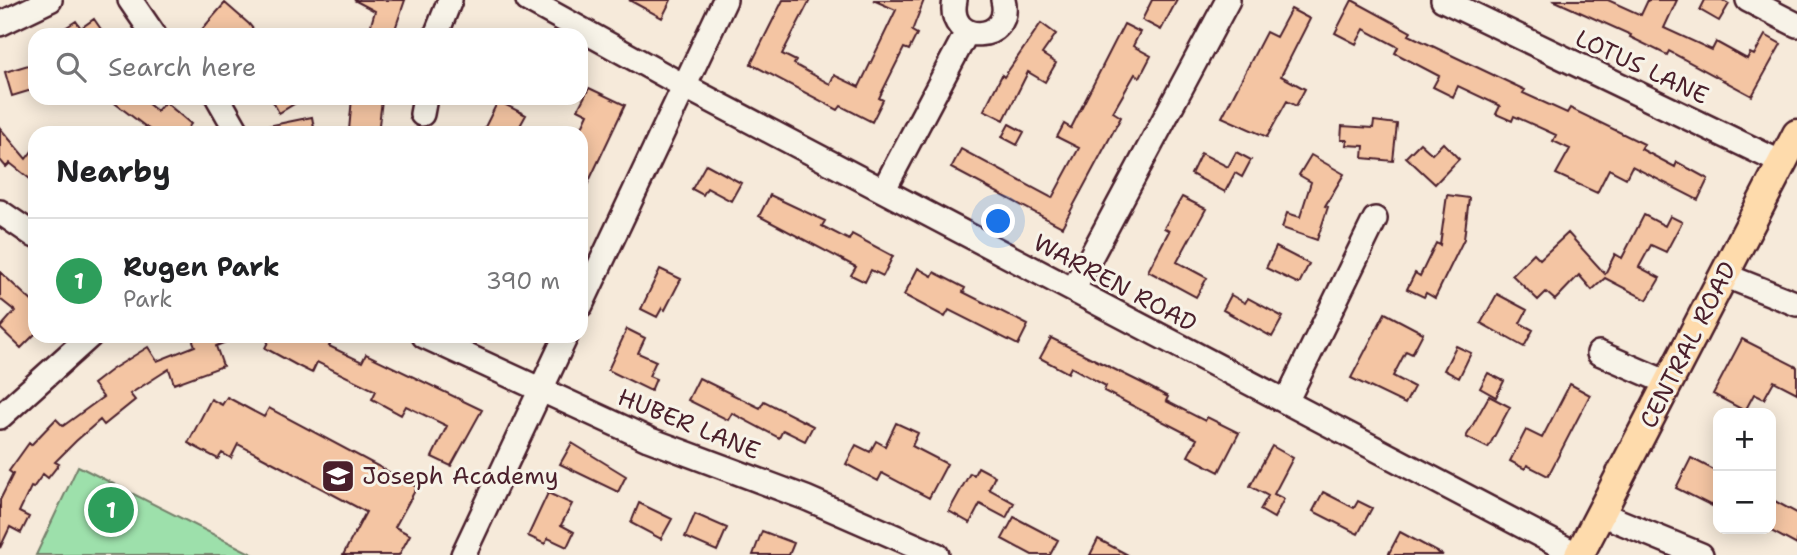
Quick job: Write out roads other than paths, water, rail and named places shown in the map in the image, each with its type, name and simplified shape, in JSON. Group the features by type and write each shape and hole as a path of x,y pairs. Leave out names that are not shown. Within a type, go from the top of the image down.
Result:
{"main road":[{"name":"CENTRAL ROAD","path":"1579,555 1797,134"}],"street":[{"path":"0,24 50,0"},
{"path":"130,0 149,28"},
{"path":"439,28 450,0"},
{"name":"WARREN ROAD","path":"528,0 579,28"},
{"path":"588,290 725,0"},
{"path":"955,0 955,19 967,32 984,34 998,26 1005,11 1003,0"},
{"path":"1073,290 1228,0"},
{"name":"LOTUS LANE","path":"1443,0 1782,163"},
{"path":"1748,0 1797,25"},
{"path":"884,189 967,32"},
{"name":"WARREN ROAD","path":"588,33 1579,555"},
{"path":"222,105 234,126"},
{"path":"0,212 28,231"},
{"path":"1286,402 1375,219"},
{"path":"1724,275 1797,304"},
{"path":"0,417 82,343"},
{"name":"HUBER LANE","path":"439,343 648,439 806,498 937,555"},
{"path":"463,555 563,343"},
{"path":"1600,353 1668,383"},
{"path":"1601,514 1701,555"}],"place":[{"name":"Joseph Academy","path":"338,476"},
{"name":"Rugen Park","path":"111,510"}]}
